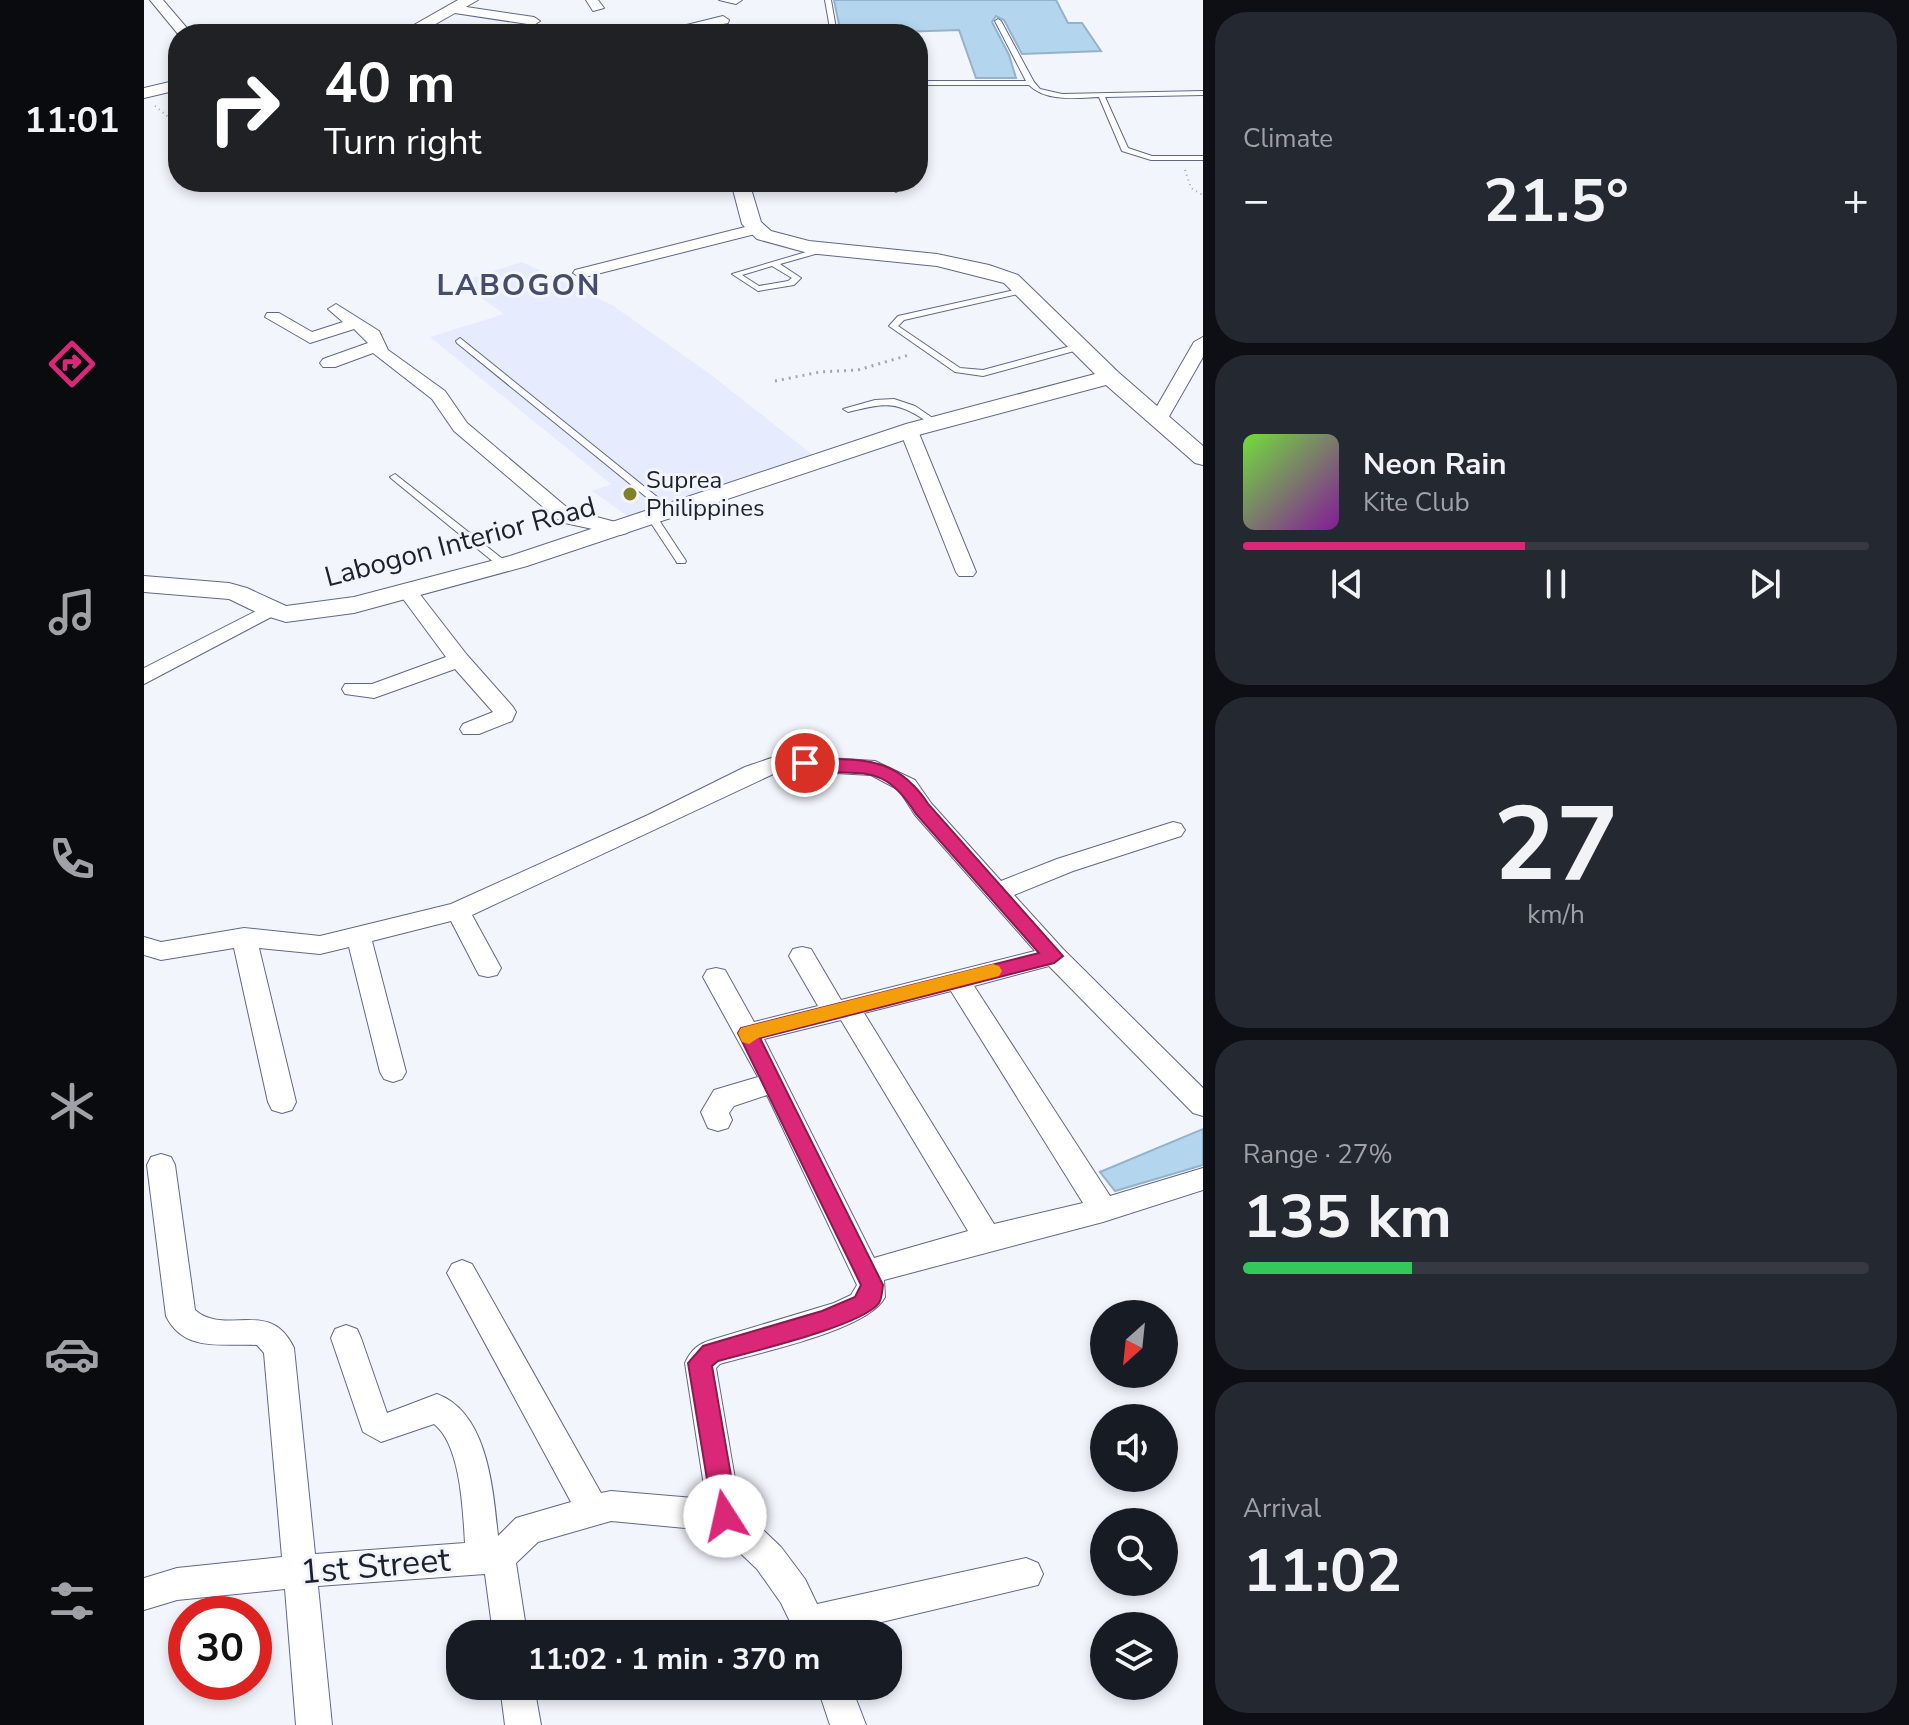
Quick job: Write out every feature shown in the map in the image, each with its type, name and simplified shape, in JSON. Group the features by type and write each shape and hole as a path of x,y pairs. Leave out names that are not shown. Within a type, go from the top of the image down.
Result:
{"street":[{"path":"156,0 176,24"},
{"path":"425,24 470,0"},
{"path":"725,0 736,0"},
{"path":"453,9 534,21"},
{"path":"704,24 723,20"},
{"path":"150,100 168,90"},
{"path":"743,192 752,224 764,235 785,243 937,260 982,269 1011,279 1110,377 1203,458"},
{"path":"581,273 757,229"},
{"path":"336,309 373,335 377,346 439,395 460,427 563,514 572,519 620,529"},
{"path":"273,317 310,338 357,323"},
{"path":"1158,420 1203,343"},
{"path":"329,363 377,346"},
{"name":"Labogon Interior Road","path":"144,584 231,591 250,598 268,611 292,614 360,604 505,566 620,529 815,459 1007,401 1110,377"},
{"path":"909,431 966,572"},
{"path":"408,592 459,660 505,712 504,716 471,729"},
{"path":"144,677 268,611"},
{"path":"353,689 374,691 459,660"},
{"path":"144,946 161,951 244,937 320,945 359,938 458,911 780,762 875,768 896,776 907,785 923,809 1054,956 1203,1105"},
{"path":"997,892 1065,865 1173,830"},
{"path":"458,911 488,968"},
{"path":"244,937 282,1102"},
{"path":"359,938 393,1072"},
{"path":"802,956 841,1011 987,1238"},
{"path":"748,1033 1054,956"},
{"path":"716,977 774,1082 872,1285 871,1296 863,1303 826,1320 711,1353 700,1363 725,1516 769,1558 793,1591 808,1620"},
{"path":"957,980 1103,1210"},
{"path":"718,1120 715,1112 724,1098 774,1082"},
{"path":"161,1165 181,1316 191,1328 202,1333 222,1335 263,1331 273,1336 279,1348 314,1725"},
{"path":"868,1272 987,1238 1103,1210 1203,1179"},
{"path":"462,1273 593,1510"},
{"path":"346,1338 374,1422 381,1428 391,1427 437,1408 446,1411 456,1427 476,1481 507,1620"},
{"path":"491,1557 528,1529 611,1506 725,1516"},
{"name":"1st Street","path":"144,1594 177,1584 491,1557"},
{"path":"844,1620 1026,1574"},
{"path":"519,1700 523,1725"},
{"path":"839,1700 848,1725"}],"lane":[{"path":"828,0 832,24"},
{"path":"998,21 1031,83 1038,90 1051,94 1101,95 1203,93"},
{"path":"928,83 1031,83"},
{"path":"1101,95 1125,149 1151,158 1203,158"},
{"path":"773,263 797,278 796,281 758,289 736,274 748,269 823,249"},
{"path":"1024,290 896,322 893,326 958,370 983,373 1082,346"},
{"path":"460,341 660,514 681,561"},
{"path":"848,409 883,401 898,402 910,404 935,423"},
{"path":"395,477 505,566"}],"path":[{"path":"150,100 168,116"},
{"path":"1172,158 1185,168 1191,188 1203,195"},
{"path":"775,381 820,372 858,370 927,349"}],"shaded area":[{"path":"522,262 612,305 710,374 813,455 629,517 592,491 611,484 430,337 504,314 459,282"}],"building":[{"path":"834,0 1056,0 1068,23 1082,23 1101,51 1022,54 1004,20 996,16 992,22 1009,55 1016,78 976,78 959,30 928,31 928,24 839,24"},
{"path":"1203,1129 1203,1165 1115,1191 1100,1172"}],"slow traffic":[{"path":"749,1036 748,1033 993,971"}],"place":[{"name":"Suprea Philippines","path":"630,494"}],"district":[{"name":"LABOGON","path":"519,285"}],"route":[{"path":"725,1516 700,1363 703,1357 826,1320 863,1303 871,1296 872,1285 748,1033 1054,956 896,776 875,768 805,763"}]}
